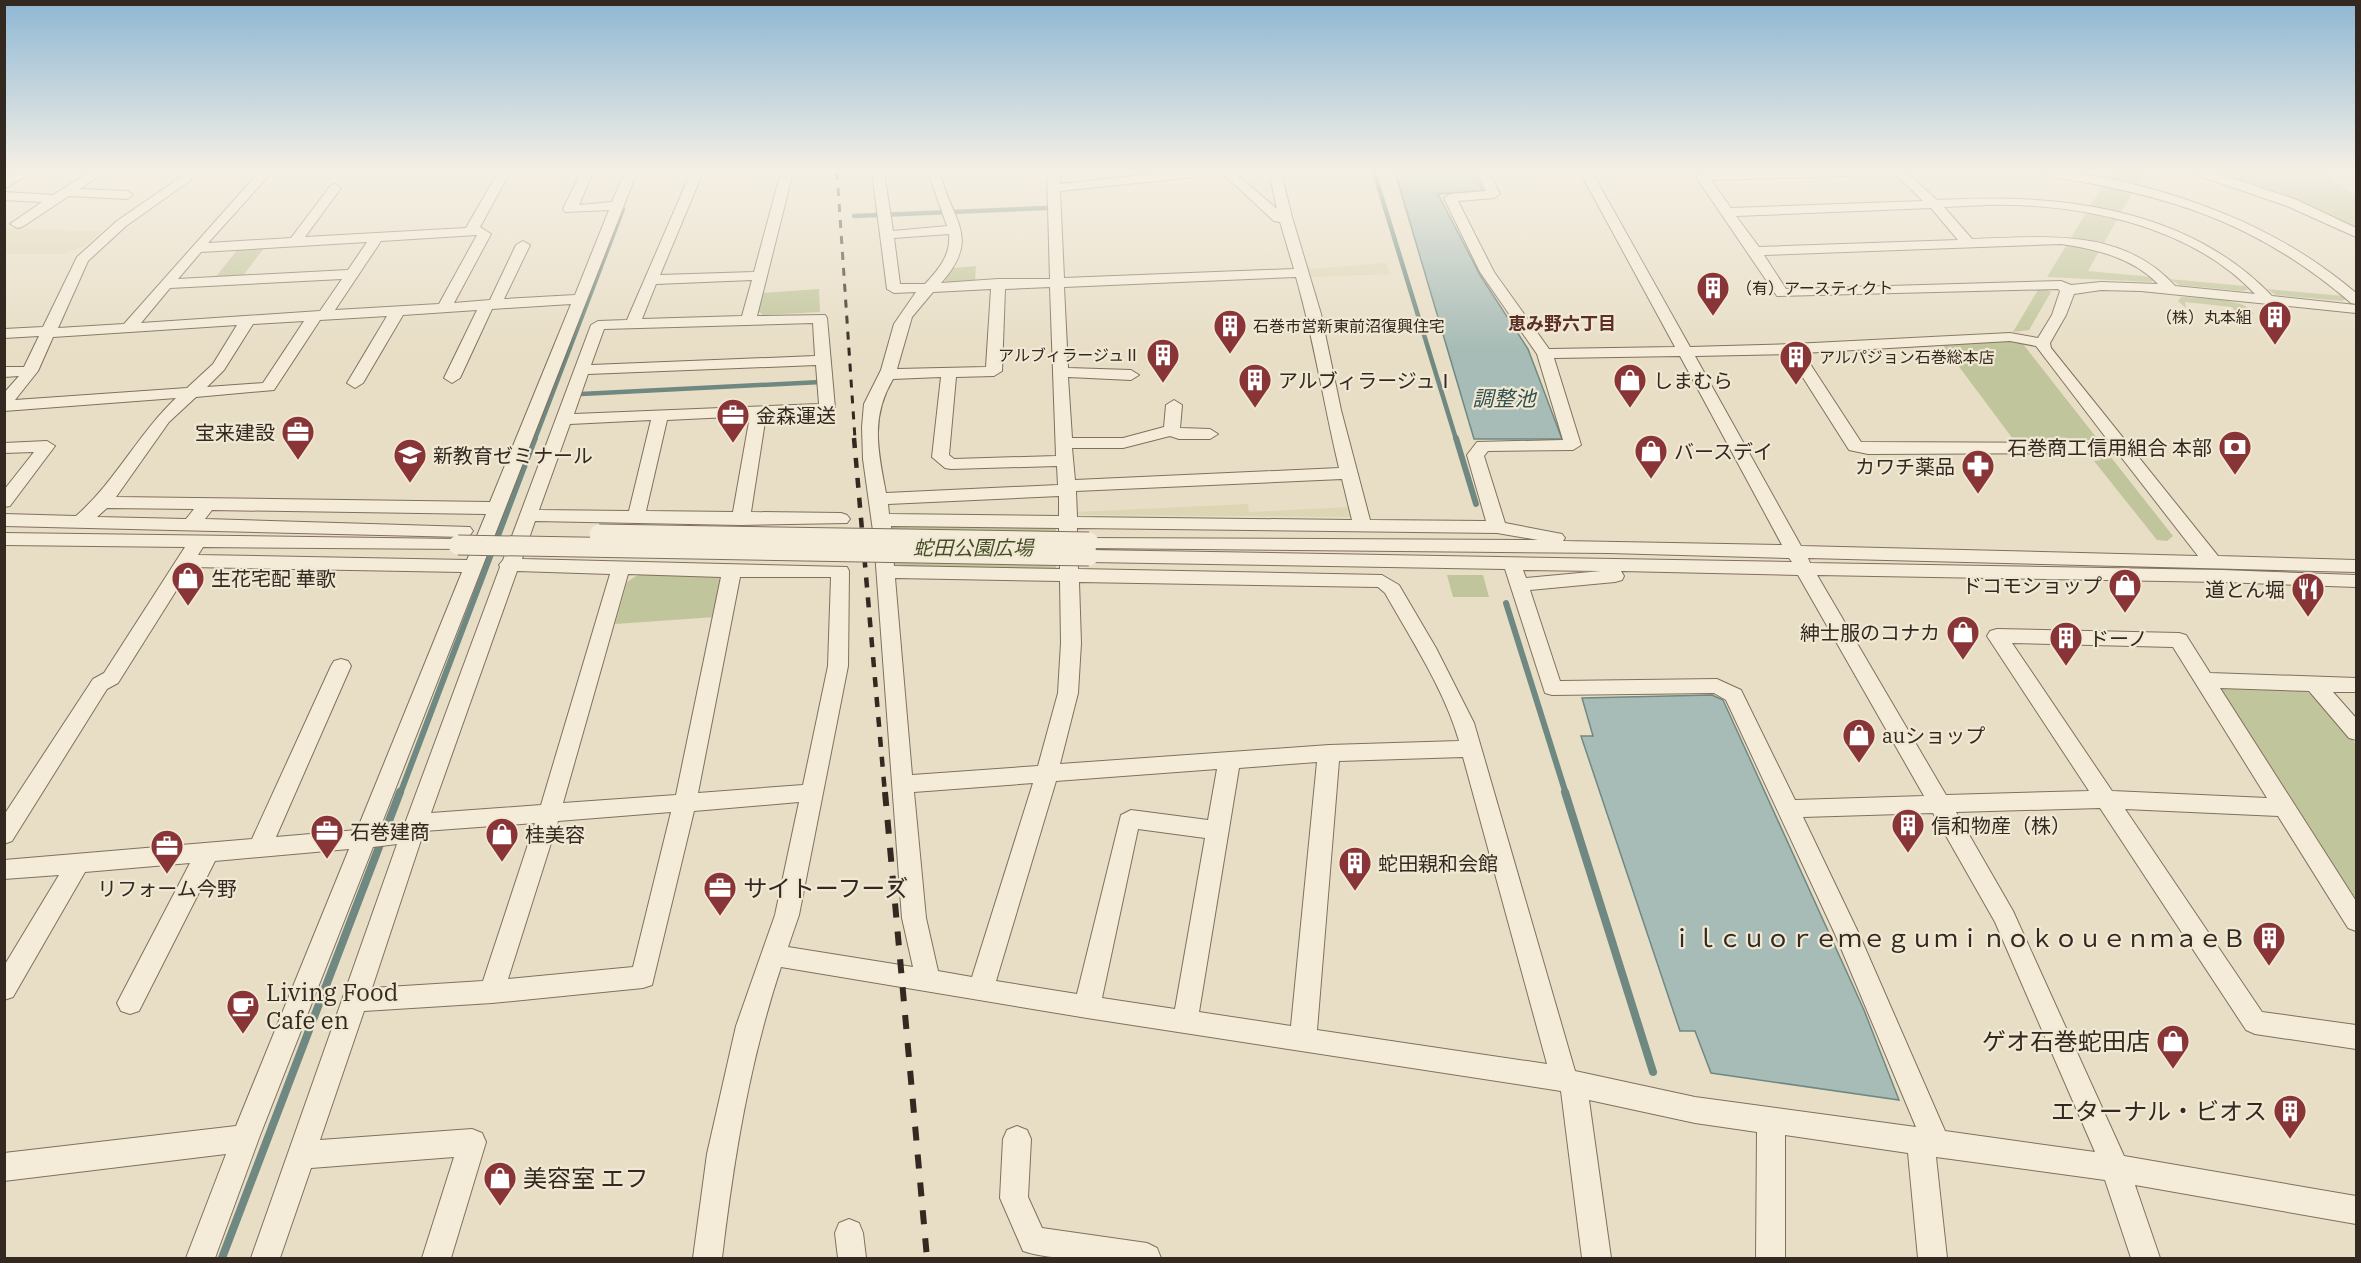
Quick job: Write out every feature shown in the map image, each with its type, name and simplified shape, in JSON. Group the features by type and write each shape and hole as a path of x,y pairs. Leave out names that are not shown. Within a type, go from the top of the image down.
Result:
{"street":[{"path":"4,405 30,371 82,260 93,247 115,231"},
{"path":"201,243 212,231"},
{"path":"295,242 303,231"},
{"path":"129,327 197,248 480,231 484,234 444,307"},
{"path":"266,1258 303,1155 353,1000 394,833 472,566 606,231"},
{"path":"633,323 672,231"},
{"path":"749,319 771,231"},
{"path":"887,231 894,289 998,283 1058,283 1302,273"},
{"path":"888,235 933,231"},
{"path":"928,980 914,918 886,572 880,510 870,449 871,412 875,393 888,374 901,326 909,310 931,288 952,255 956,242 954,231"},
{"path":"981,989 1047,774 1068,693 1071,643 1068,522 1060,372 1056,231"},
{"path":"1289,231 1314,314 1333,410 1362,525"},
{"path":"1466,231 1487,272 1545,354 1573,445 1483,446 1475,454 1497,527"},
{"path":"1618,231 1805,570 2005,918 2079,1079 2115,1168 2145,1258"},
{"path":"1741,231 1782,293 2061,285 2068,290 2102,286 2171,290 2356,309"},
{"path":"1957,231 1967,242"},
{"path":"2160,231 2204,249 2252,282 2268,300"},
{"path":"2253,231 2304,258 2333,279 2356,300"},
{"path":"4,405 268,387 376,238"},
{"path":"1755,251 2045,239 2090,245 2142,264 2158,275 2171,290"},
{"path":"452,378 523,245"},
{"path":"167,284 350,274"},
{"path":"651,280 759,276"},
{"path":"888,374 994,371 998,283"},
{"path":"2042,343 2059,315 2068,290"},
{"path":"4,334 578,299"},
{"path":"355,383 398,310"},
{"path":"201,1258 245,1138 394,833 529,515 564,419 583,370 585,347 598,325 820,318 827,408 564,419"},
{"path":"80,522 103,502 164,419 219,367 248,320"},
{"path":"1545,354 1793,349 2010,337 2042,343"},
{"path":"2042,343 2050,359 2124,448 2212,561"},
{"path":"560,349 585,347"},
{"path":"1793,349 1855,446 1868,449 2124,448"},
{"path":"583,370 824,360"},
{"path":"4,372 30,371"},
{"path":"948,372 940,458 951,464 1065,461"},
{"path":"1060,372 1131,375"},
{"path":"1172,430 1174,405"},
{"path":"741,519 759,411"},
{"path":"636,518 660,416"},
{"path":"1065,443 1123,443 1172,430 1179,434 1210,434"},
{"path":"4,448 47,446 4,502"},
{"path":"880,510 1067,488 1349,473"},
{"path":"103,502 375,508 496,508"},
{"path":"4,835 100,684 111,678 186,561 194,534 207,504"},
{"path":"880,510 1068,522 1497,527 1608,547"},
{"path":"529,515 841,519"},
{"path":"4,520 80,522 194,534"},
{"path":"4,538 194,534 1089,549 1608,547 2356,566"},
{"path":"1089,549 1515,574 1707,568 2222,576 2356,581"},
{"path":"186,561 472,566"},
{"path":"508,565 732,571 840,571 838,666 810,793 787,915 749,1026 728,1119 707,1258"},
{"path":"492,992 550,811 621,568"},
{"path":"353,1000 492,992 643,977 685,802 732,571"},
{"path":"886,572 1382,581 1392,589 1426,648 1464,723 1569,1081 1596,1258"},
{"path":"1515,574 1552,688 1717,686 1727,689 1734,695 1847,933 1929,1143 1932,1258"},
{"path":"2356,921 2179,640 1997,636 2104,800 2254,1022 2356,1037"},
{"path":"260,847 341,666"},
{"path":"2203,680 2356,685"},
{"path":"2315,684 2356,732"},
{"path":"903,784 1329,753 1471,749"},
{"path":"1303,1038 1329,753"},
{"path":"1185,1022 1229,761"},
{"path":"4,870 394,833 550,811 810,793"},
{"path":"1790,809 2104,800 2283,807"},
{"path":"1087,1007 1129,821 1131,819 1216,830"},
{"path":"130,1003 208,851"},
{"path":"4,989 78,863"},
{"path":"773,955 1087,1007 1303,1038 1569,1081 1695,1110 2115,1168 2356,1210"},
{"path":"1770,1258 1771,1122"},
{"path":"4,1167 245,1138"},
{"path":"1017,1139 1014,1198 1033,1241 1086,1247 1147,1258"},
{"path":"303,1155 472,1142 437,1258"}],"shaded area":[{"path":"4,231 103,231 85,246 64,254 5,254"},
{"path":"1386,263 1391,274 1311,277 1308,269"},
{"path":"1248,504 1249,512 1349,507 1350,517 1079,515 1075,512"}],"green space":[{"path":"2075,231 2111,231 2088,271 2153,277 2152,282 2047,277"},
{"path":"265,247 242,277 214,279 238,249"},
{"path":"976,266 975,282 948,283 944,280 953,268"},
{"path":"2169,279 2245,286 2248,290 2180,285"},
{"path":"2039,288 2051,292 2029,330 2013,332"},
{"path":"819,289 820,312 763,315 757,310 762,293"},
{"path":"2267,289 2344,296 2346,299 2342,301 2276,295"},
{"path":"2181,297 2242,304 2254,314 2236,313 2232,307 2185,302 2186,308 2178,301"},
{"path":"2013,341 2023,344 2096,437 2090,440 2013,439 1942,344"},
{"path":"2092,450 2110,456 2173,536 2167,541 2157,540 2094,461 2101,460"},
{"name":"蛇田公園広場","path":"891,524 1056,527 1056,570 891,568"},
{"path":"639,574 716,576 724,582 716,617 615,624 627,582"},
{"path":"1447,575 1483,575 1489,597 1453,597"},
{"path":"2224,686 2296,687 2316,696 2356,744 2356,900 2220,692"}],"water":[{"name":"調整池","path":"1412,231 1457,231 1480,275 1528,349 1562,439 1474,439"},
{"path":"1712,695 1723,700 1864,1010 1899,1100 1711,1073 1695,1031 1680,1031 1581,736 1593,736 1582,698"}],"waterway":[{"path":"535,439 615,231"},
{"path":"1392,231 1456,439"},
{"path":"581,394 821,382"},
{"path":"400,794 535,438"},
{"path":"1456,438 1476,504"},
{"path":"1506,603 1566,794"},
{"path":"222,1258 400,792"},
{"path":"1565,792 1653,1072"}],"railway":[{"path":"841,231 855,439"},
{"path":"854,438 885,794"},
{"path":"885,792 927,1258"}],"place":[{"name":"（有）アースティクト","path":"1713,317"},
{"name":"（株）丸本組","path":"2275,346"},
{"name":"石巻市営新東前沼復興住宅","path":"1230,355"},
{"name":"アルブィラージュⅡ","path":"1163,384"},
{"name":"アルパジョン石巻総本店","path":"1796,386"},
{"name":"アルブィラージュⅠ","path":"1255,409"},
{"name":"しまむら","path":"1630,409"},
{"name":"金森運送","path":"733,444"},
{"name":"宝来建設","path":"298,461"},
{"name":"石巻商工信用組合 本部","path":"2235,476"},
{"name":"バースデイ","path":"1651,480"},
{"name":"新教育ゼミナール","path":"410,484"},
{"name":"カワチ薬品","path":"1978,495"},
{"name":"生花宅配 華歌","path":"188,607"},
{"name":"ドコモショップ","path":"2125,614"},
{"name":"道とん堀","path":"2308,618"},
{"name":"紳士服のコナカ","path":"1963,661"},
{"name":"ドーノ","path":"2066,667"},
{"name":"auショップ","path":"1859,764"},
{"name":"信和物産（株）","path":"1908,854"},
{"name":"石巻建商","path":"327,860"},
{"name":"桂美容","path":"502,863"},
{"name":"リフォーム今野","path":"167,875"},
{"name":"蛇田親和会館","path":"1355,892"},
{"name":"サイトーフーズ","path":"720,917"},
{"name":"ｉｌｃｕｏｒｅｍｅｇｕｍｉｎｏｋｏｕｅｎｍａｅＢ","path":"2269,967"},
{"name":"Living Food Cafe en","path":"243,1035"},
{"name":"ゲオ石巻蛇田店","path":"2173,1070"},
{"name":"エターナル・ビオス","path":"2290,1140"},
{"name":"美容室 エフ","path":"500,1207"}],"district":[{"name":"恵み野六丁目","path":"1562,323"}]}
